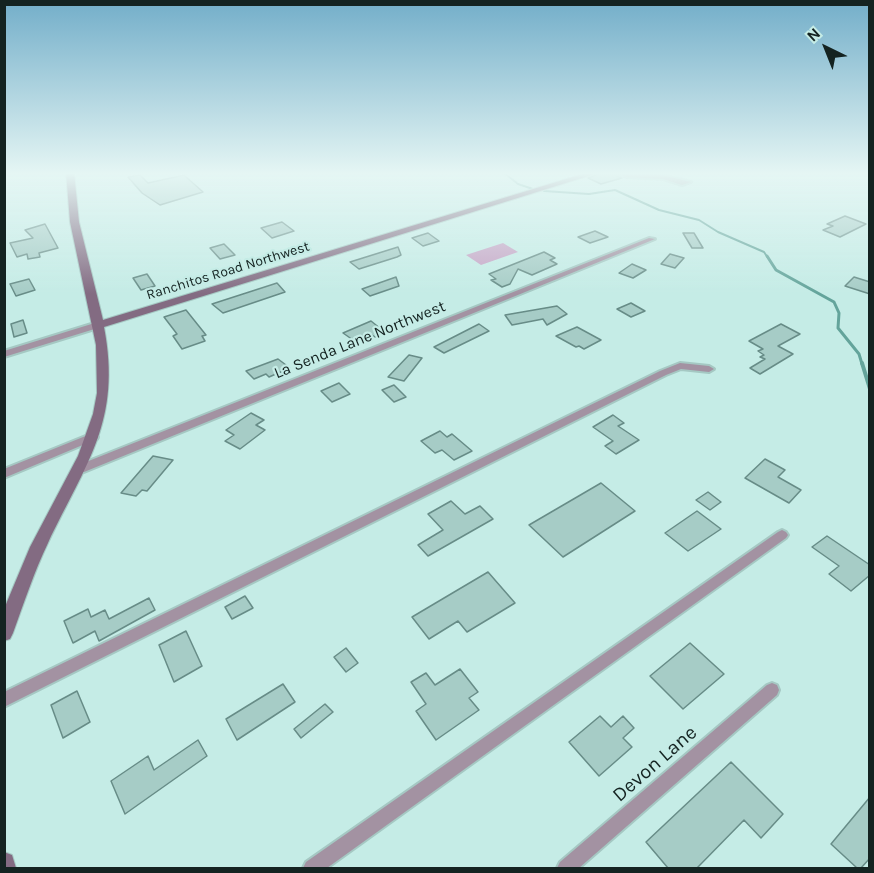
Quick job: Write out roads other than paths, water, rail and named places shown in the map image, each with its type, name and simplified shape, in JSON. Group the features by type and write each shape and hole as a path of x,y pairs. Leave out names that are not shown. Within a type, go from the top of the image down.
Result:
{"street":[{"path":"4,633 43,537 80,469 101,409 104,370 98,326 74,213"},
{"name":"Ranchitos Road Northwest","path":"4,354 465,213"},
{"name":"La Senda Lane Northwest","path":"80,469 651,239"},
{"path":"4,700 663,373 680,366 709,369"},
{"path":"4,474 93,437"},
{"path":"312,868 782,535"},
{"name":"Devon Lane","path":"566,868 772,690"},
{"path":"4,863 5,868"}],"waterway":[{"path":"670,213 699,220 718,232 764,252 768,258"},
{"path":"767,256 776,270 834,302 839,313 838,328 859,354 862,364"},
{"path":"862,363 870,389"}]}
